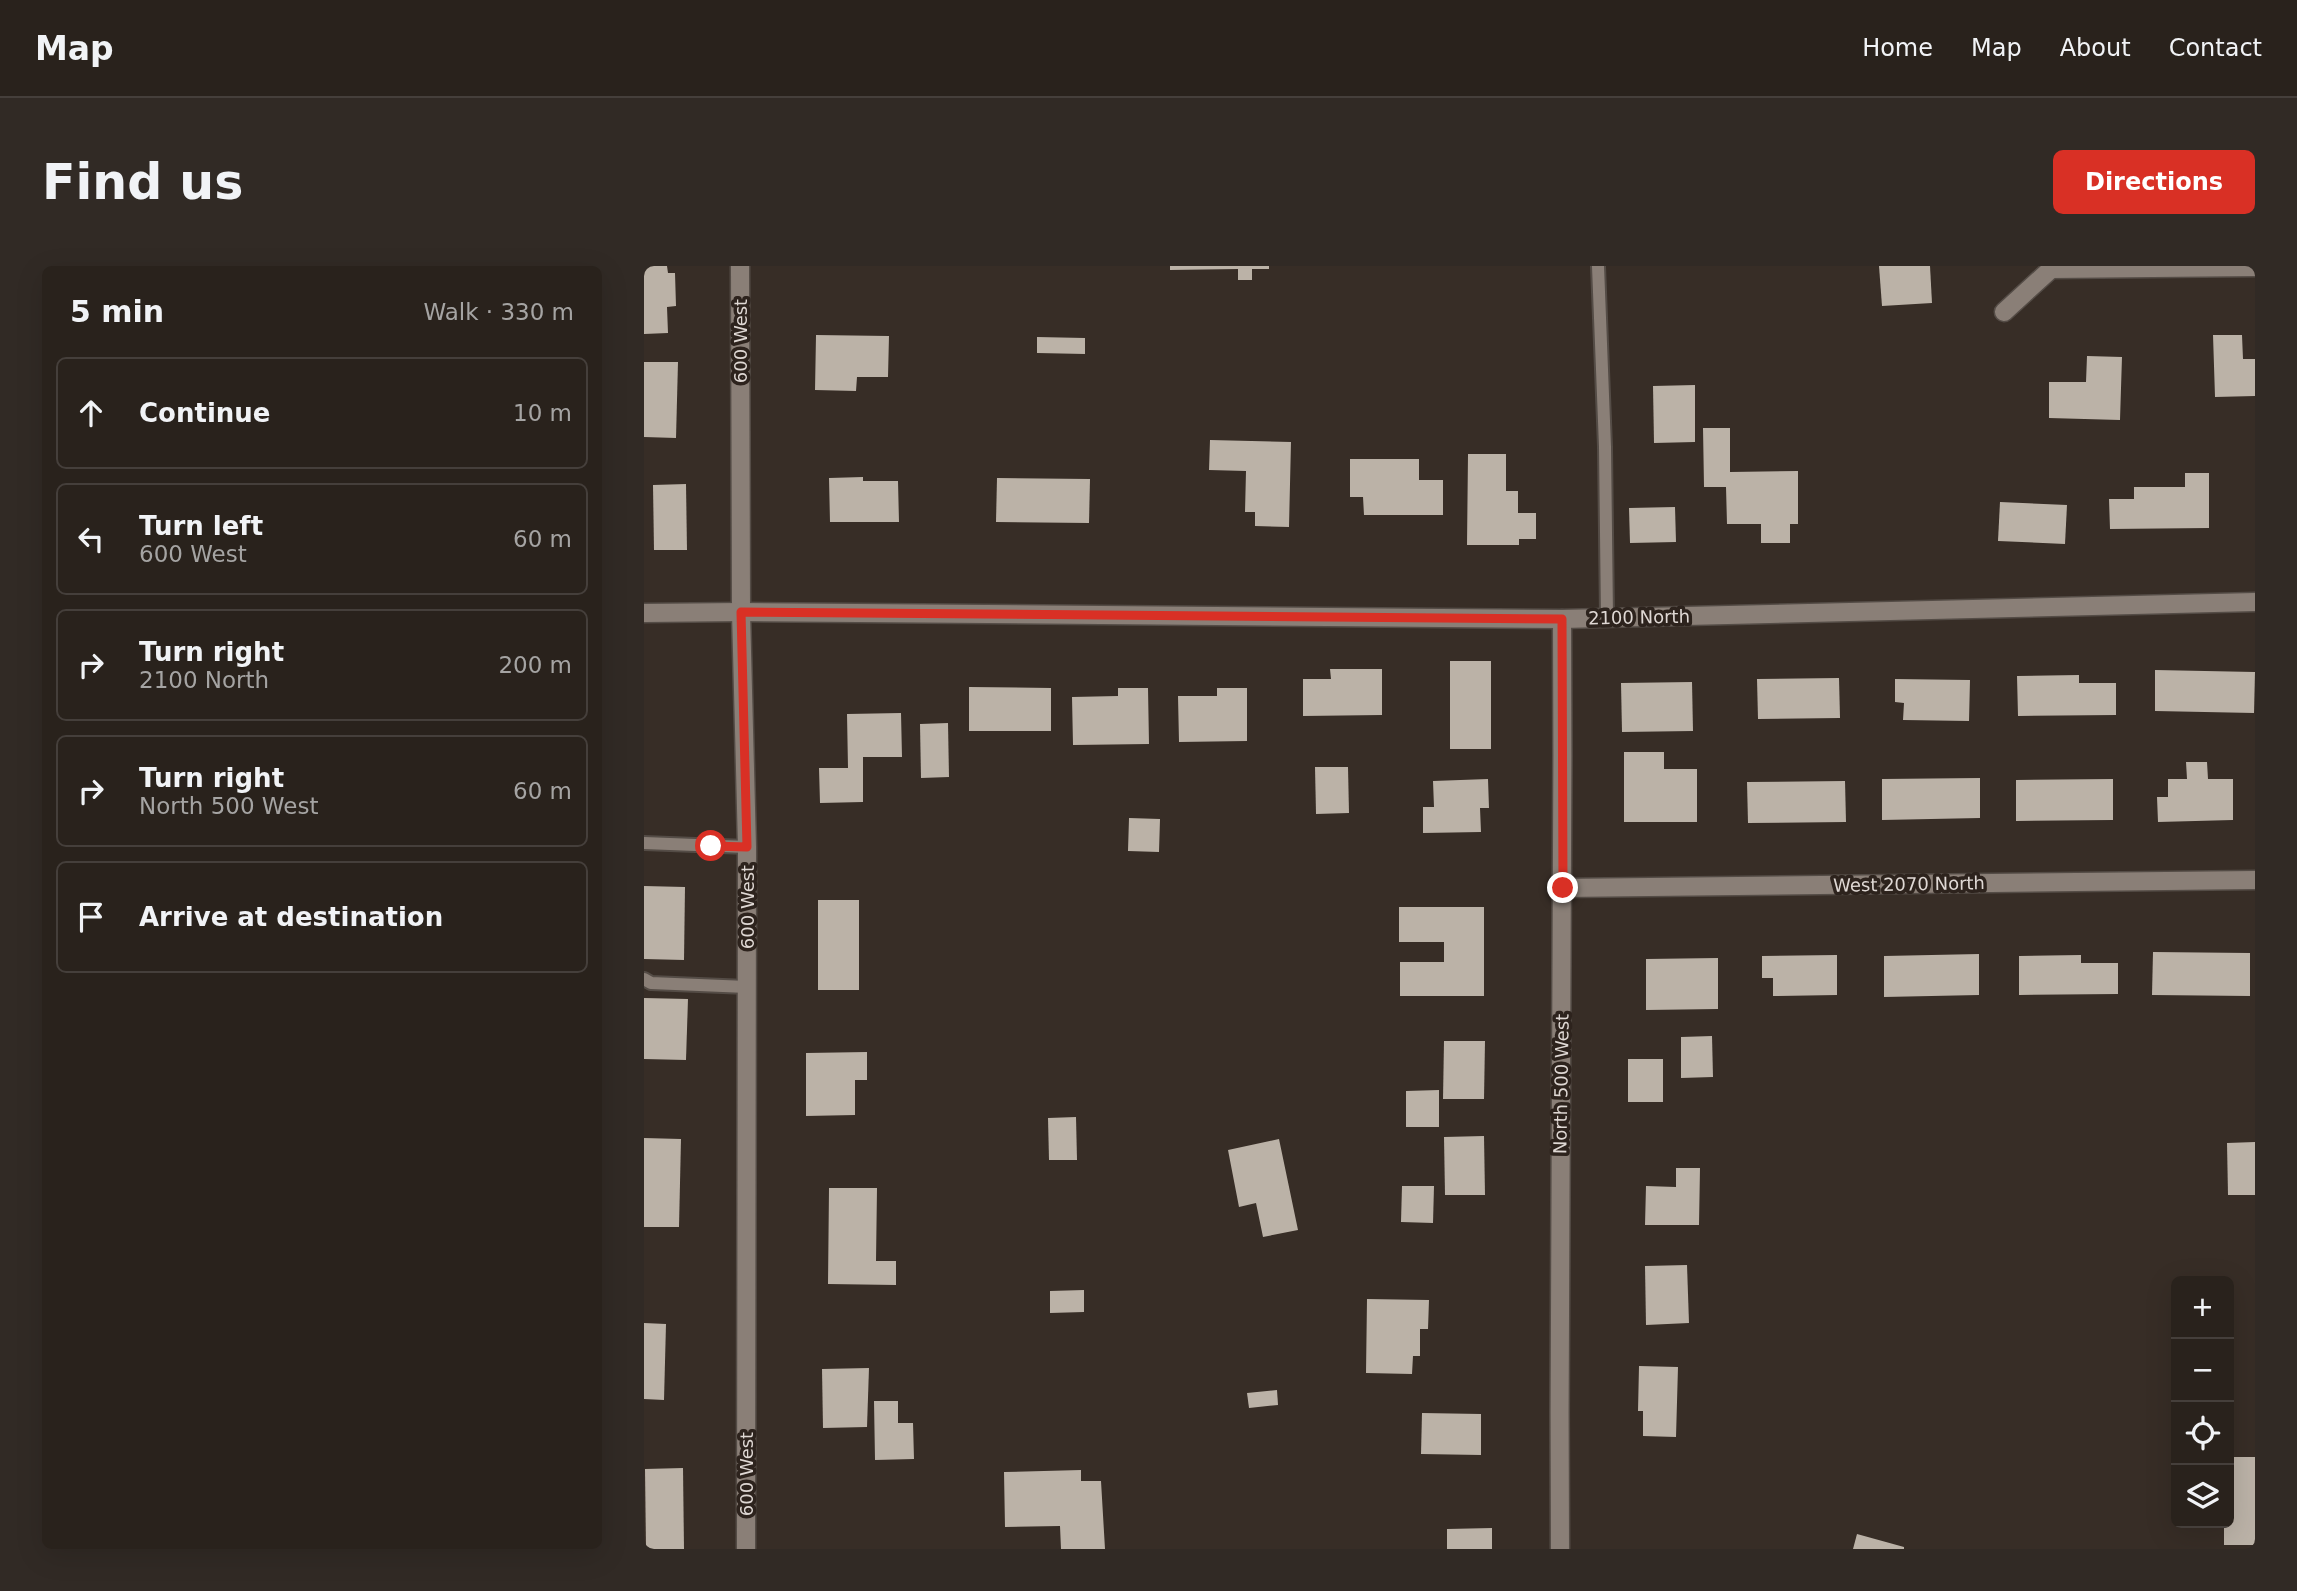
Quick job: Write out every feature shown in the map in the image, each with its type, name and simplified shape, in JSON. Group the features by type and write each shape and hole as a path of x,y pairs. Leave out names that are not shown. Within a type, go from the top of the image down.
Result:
{"street":[{"name":"600 West","path":"740,266 741,612 747,847 746,1549"},
{"path":"2004,312 2051,269 2255,267"},
{"name":"2100 North","path":"644,613 1562,619 2255,602"},
{"name":"North 500 West","path":"1560,1549 1562,619"},
{"name":"West 2070 North","path":"1563,888 2255,880"}],"lane":[{"path":"1598,266 1605,447 1607,618"},
{"path":"644,844 747,847"},
{"path":"644,979 651,983 676,985 747,987"}],"building":[{"path":"644,266 667,266 668,273 675,273 676,306 667,307 668,333 644,334"},
{"path":"1170,266 1269,266 1269,269 1252,269 1252,280 1238,280 1238,269 1170,270"},
{"path":"1879,266 1930,266 1932,303 1882,306"},
{"path":"816,335 889,336 888,377 857,377 856,391 815,390"},
{"path":"2213,335 2242,335 2243,359 2255,359 2255,396 2215,397"},
{"path":"1037,337 1085,338 1085,354 1037,353"},
{"path":"2087,356 2122,357 2120,420 2049,418 2049,382 2086,382"},
{"path":"644,362 678,362 676,438 644,437"},
{"path":"1695,385 1695,442 1654,443 1653,386"},
{"path":"1703,428 1730,428 1730,472 1798,471 1798,524 1790,524 1790,543 1761,543 1761,524 1727,524 1726,487 1704,487"},
{"path":"1210,440 1291,442 1289,527 1255,526 1255,512 1245,512 1246,471 1209,470"},
{"path":"1468,454 1506,454 1506,491 1518,491 1518,513 1536,513 1536,539 1519,539 1519,545 1467,545"},
{"path":"1350,459 1419,459 1419,480 1443,480 1443,515 1364,515 1363,497 1350,497"},
{"path":"2185,473 2209,473 2209,528 2110,529 2109,499 2134,499 2134,487 2185,487"},
{"path":"863,477 863,481 898,481 899,522 830,522 829,478"},
{"path":"997,478 1090,479 1089,523 996,522"},
{"path":"686,484 687,550 654,550 653,485"},
{"path":"2000,502 2067,505 2065,544 1998,541"},
{"path":"1675,507 1676,542 1630,543 1629,508"},
{"path":"1450,661 1491,661 1491,749 1450,749"},
{"path":"1330,669 1382,669 1382,715 1303,716 1303,679 1331,679"},
{"path":"2155,670 2255,672 2254,713 2155,711"},
{"path":"2079,675 2079,683 2116,683 2116,715 2018,716 2017,676"},
{"path":"1839,678 1840,718 1758,719 1757,679"},
{"path":"1895,679 1970,680 1969,721 1903,720 1904,703 1895,702"},
{"path":"1692,682 1693,731 1622,732 1621,683"},
{"path":"969,687 1051,688 1051,731 969,731"},
{"path":"1118,688 1148,688 1149,744 1073,745 1072,697 1118,696"},
{"path":"1217,688 1247,688 1247,741 1179,742 1178,696 1217,696"},
{"path":"901,713 902,757 863,757 863,802 820,803 819,768 848,768 847,714"},
{"path":"948,723 949,777 921,778 920,724"},
{"path":"1624,752 1664,752 1664,769 1697,769 1697,822 1624,822"},
{"path":"2186,762 2207,762 2208,779 2233,779 2233,820 2158,822 2157,797 2168,797 2168,779 2187,779"},
{"path":"1315,767 1348,767 1349,813 1316,814"},
{"path":"1980,778 1980,818 1882,820 1882,779"},
{"path":"1488,779 1489,808 1480,808 1481,832 1423,833 1423,807 1434,807 1433,781"},
{"path":"2113,779 2113,820 2016,821 2016,780"},
{"path":"1845,781 1846,822 1748,823 1747,782"},
{"path":"1129,818 1160,819 1159,852 1128,851"},
{"path":"644,886 685,887 684,960 644,959"},
{"path":"818,900 859,900 859,990 818,990"},
{"path":"1399,907 1484,907 1484,996 1400,996 1400,962 1444,962 1444,942 1399,942"},
{"path":"2153,952 2250,953 2250,996 2152,995"},
{"path":"1979,954 1979,995 1884,997 1884,956"},
{"path":"1837,955 1837,995 1773,996 1773,978 1762,978 1762,956"},
{"path":"2081,955 2081,963 2118,963 2118,994 2019,995 2019,956"},
{"path":"1718,958 1718,1009 1646,1010 1646,959"},
{"path":"644,998 688,999 686,1060 644,1059"},
{"path":"1712,1036 1713,1077 1681,1078 1681,1037"},
{"path":"1444,1041 1485,1041 1484,1099 1443,1099"},
{"path":"867,1052 867,1080 855,1080 855,1115 806,1116 806,1053"},
{"path":"1628,1059 1663,1059 1663,1102 1628,1102"},
{"path":"1439,1090 1439,1127 1406,1127 1406,1091"},
{"path":"1076,1117 1077,1160 1049,1160 1048,1118"},
{"path":"1484,1136 1485,1195 1445,1195 1444,1137"},
{"path":"644,1138 681,1139 679,1227 644,1227"},
{"path":"1279,1139 1298,1230 1263,1237 1256,1203 1239,1207 1228,1150"},
{"path":"2255,1142 2255,1195 2228,1195 2227,1143"},
{"path":"1676,1168 1700,1168 1699,1225 1645,1225 1646,1186 1676,1187"},
{"path":"1402,1186 1434,1186 1433,1223 1401,1222"},
{"path":"829,1188 877,1188 876,1261 896,1261 896,1285 828,1284"},
{"path":"1687,1265 1689,1323 1646,1325 1645,1266"},
{"path":"1084,1290 1084,1312 1050,1313 1050,1291"},
{"path":"1367,1299 1429,1300 1428,1329 1420,1329 1420,1356 1413,1356 1412,1374 1366,1373"},
{"path":"644,1323 666,1324 664,1400 644,1399"},
{"path":"1639,1366 1678,1367 1676,1437 1643,1436 1643,1411 1638,1411"},
{"path":"869,1368 867,1427 823,1428 822,1369"},
{"path":"1277,1390 1278,1405 1249,1408 1247,1393"},
{"path":"874,1401 898,1401 898,1423 913,1423 914,1459 875,1460"},
{"path":"1422,1413 1481,1414 1481,1455 1421,1454"},
{"path":"2234,1457 2255,1457 2255,1545 2224,1545 2224,1528 2234,1528"},
{"path":"683,1468 684,1549 646,1549 645,1469"},
{"path":"1081,1470 1081,1481 1101,1481 1105,1549 1061,1549 1060,1526 1005,1527 1004,1472"},
{"path":"1492,1528 1492,1549 1447,1549 1447,1529"},
{"path":"1857,1534 1904,1547 1904,1549 1853,1549"}],"route":[{"path":"711,846 747,847 741,612 1562,619 1563,888"}]}
